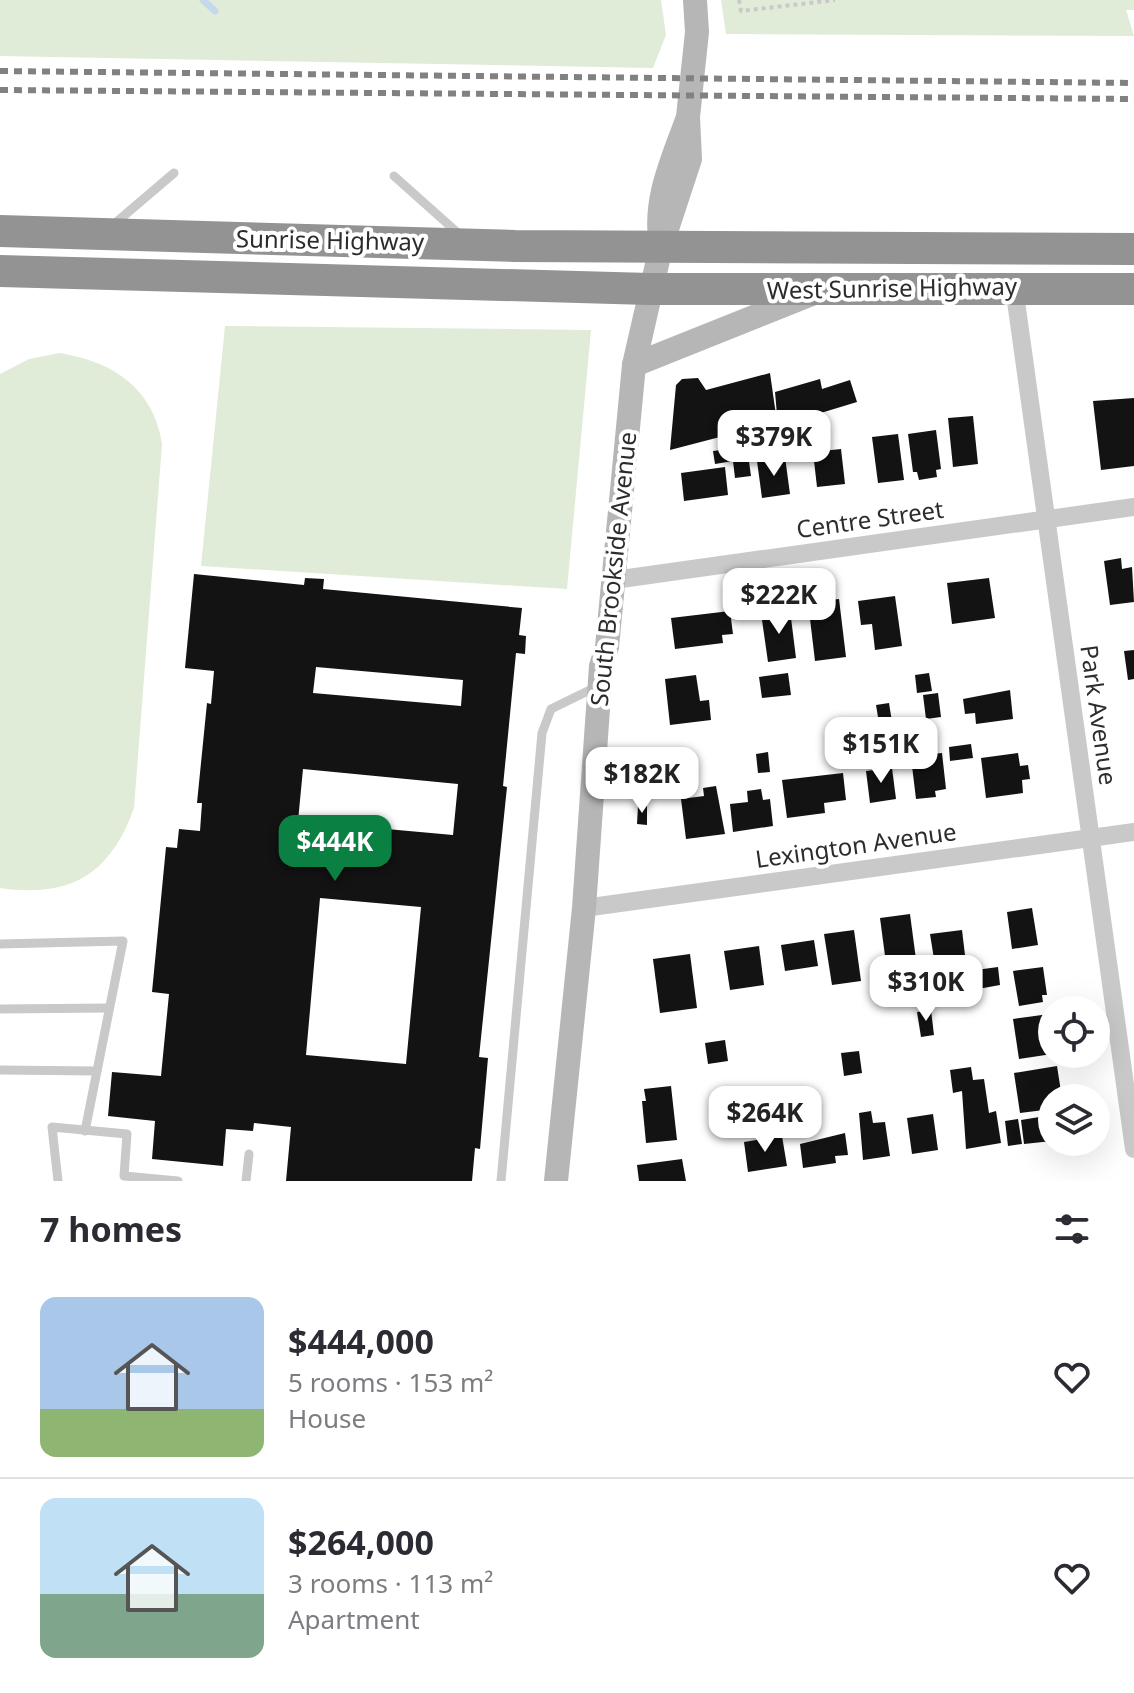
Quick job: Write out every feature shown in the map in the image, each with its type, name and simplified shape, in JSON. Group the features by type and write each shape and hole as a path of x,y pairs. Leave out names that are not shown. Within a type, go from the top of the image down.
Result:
{"highway":[{"name":"Sunrise Highway","path":"0,231 471,245 661,247"},
{"name":"West Sunrise Highway","path":"661,247 1134,249"},
{"name":"Sunrise Highway","path":"0,271 649,289"},
{"name":"West Sunrise Highway","path":"649,289 1134,289"}],"main road":[{"name":"South Brookside Avenue","path":"556,1181 584,908 603,683 601,666 607,647 634,365 661,247 657,222 659,201 688,117 694,64 695,0"},
{"path":"634,365 819,291"}],"street":[{"name":"Park Avenue","path":"1014,287 1134,1149"},
{"name":"Centre Street","path":"614,580 1134,507"},
{"name":"Lexington Avenue","path":"584,908 1134,832"}],"lane":[{"path":"101,236 174,173"},
{"path":"394,176 471,245"},
{"path":"501,1181 542,733 551,709 603,683"},
{"path":"0,944 123,941 85,1131"},
{"path":"0,1009 109,1008"},
{"path":"0,1070 97,1071"},
{"path":"58,1181 52,1127 127,1134 124,1176 178,1181"},
{"path":"246,1181 249,1154"}],"path":[{"path":"739,0 741,11 835,0"}],"green space":[{"path":"0,0 661,0 666,35 653,68 0,56"},
{"path":"721,0 1134,0 1134,10 1126,10 1134,36 726,34"},
{"path":"225,326 591,330 567,589 201,566"},
{"path":"60,353 97,363 128,381 150,407 162,444 134,808 113,850 84,877 47,889 0,888 0,374 29,359"}],"building":[{"path":"770,373 777,422 670,450 676,385 682,379 698,378 706,390"},
{"path":"820,379 822,389 850,380 857,402 778,426 775,392"},
{"path":"1134,398 1134,466 1101,470 1093,401"},
{"path":"973,416 978,464 953,467 948,418"},
{"path":"936,430 941,469 936,470 937,477 919,480 917,472 913,472 908,434"},
{"path":"898,434 904,480 878,483 872,437"},
{"path":"747,447 751,476 735,478 733,461 715,464 713,451"},
{"path":"841,449 845,484 817,487 813,452"},
{"path":"785,457 790,494 762,498 757,461"},
{"path":"725,467 728,495 684,501 681,473"},
{"path":"1121,558 1122,569 1132,567 1134,602 1110,605 1104,561"},
{"path":"194,574 304,585 305,578 324,579 323,589 522,608 519,635 526,636 525,654 516,653 503,786 507,787 479,1057 488,1058 480,1149 475,1148 472,1181 286,1181 291,1127 254,1123 253,1131 226,1129 223,1166 152,1159 155,1121 108,1116 112,1072 161,1076 169,994 152,992 166,847 177,848 179,829 200,831 202,803 197,803 207,703 211,704 214,671 185,668","holes":["316,667 463,680 461,706 313,693","303,769 458,784 453,835 298,821","320,898 421,907 406,1064 306,1055"]},
{"path":"989,578 995,618 952,624 947,583"},
{"path":"895,596 902,646 875,650 872,624 861,625 858,601"},
{"path":"839,599 846,657 815,661 808,602"},
{"path":"790,610 796,658 768,662 761,613"},
{"path":"730,611 733,634 722,635 723,643 675,649 671,618"},
{"path":"1134,650 1134,679 1128,680 1124,651"},
{"path":"788,673 791,695 762,698 759,677"},
{"path":"929,673 932,691 917,693 915,675"},
{"path":"696,675 700,701 709,700 711,720 670,725 665,679"},
{"path":"1010,690 1013,719 976,724 975,713 965,714 963,699"},
{"path":"938,693 941,717 926,719 923,695"},
{"path":"889,703 893,728 880,729 876,705"},
{"path":"930,739 932,754 942,753 946,789 935,791 936,797 916,799 909,741"},
{"path":"971,744 973,758 950,761 949,747"},
{"path":"768,752 770,772 758,773 756,754"},
{"path":"1018,753 1020,766 1028,765 1030,779 1022,780 1023,793 986,798 981,758"},
{"path":"892,768 896,799 870,803 866,771"},
{"path":"843,773 846,800 824,803 825,813 787,818 782,780"},
{"path":"716,786 725,834 686,839 681,799 704,796 703,788"},
{"path":"761,789 763,800 770,799 773,826 733,832 730,804 748,802 747,791"},
{"path":"638,806 647,806 647,825 637,824"},
{"path":"1032,908 1038,945 1012,949 1007,912"},
{"path":"910,914 917,967 887,971 880,918"},
{"path":"854,930 861,981 832,985 824,934"},
{"path":"962,930 965,955 934,959 930,934"},
{"path":"814,940 818,966 785,971 781,945"},
{"path":"759,946 764,985 730,990 724,951"},
{"path":"690,954 697,1008 660,1013 653,959"},
{"path":"998,967 1000,985 978,989 976,970"},
{"path":"1043,967 1047,995 1038,996 1038,1003 1019,1006 1013,971"},
{"path":"974,976 977,996 961,998 958,978"},
{"path":"931,1010 934,1035 921,1037 917,1012"},
{"path":"1038,1016 1038,1056 1019,1059 1013,1019"},
{"path":"725,1040 728,1061 708,1064 705,1043"},
{"path":"859,1051 862,1073 844,1076 841,1053"},
{"path":"971,1067 973,1080 984,1079 989,1113 996,1111 1001,1143 966,1149 962,1091 953,1093 950,1070"},
{"path":"1057,1068 1060,1084 1038,1084 1038,1111 1020,1113 1014,1073"},
{"path":"671,1086 677,1140 646,1143 642,1101 646,1101 644,1089"},
{"path":"871,1111 873,1123 885,1122 890,1156 863,1160 859,1113"},
{"path":"933,1114 938,1150 912,1154 907,1118"},
{"path":"1038,1117 1038,1142 1024,1144 1021,1120"},
{"path":"1018,1119 1022,1144 1008,1146 1005,1121"},
{"path":"845,1133 848,1155 835,1156 836,1163 803,1168 800,1144"},
{"path":"782,1136 787,1166 748,1172 744,1142"},
{"path":"682,1159 686,1181 639,1181 637,1165"}],"waterway":[{"path":"203,0 215,11"}],"railway":[{"path":"0,71 1134,83"},
{"path":"0,90 1134,99"}]}
